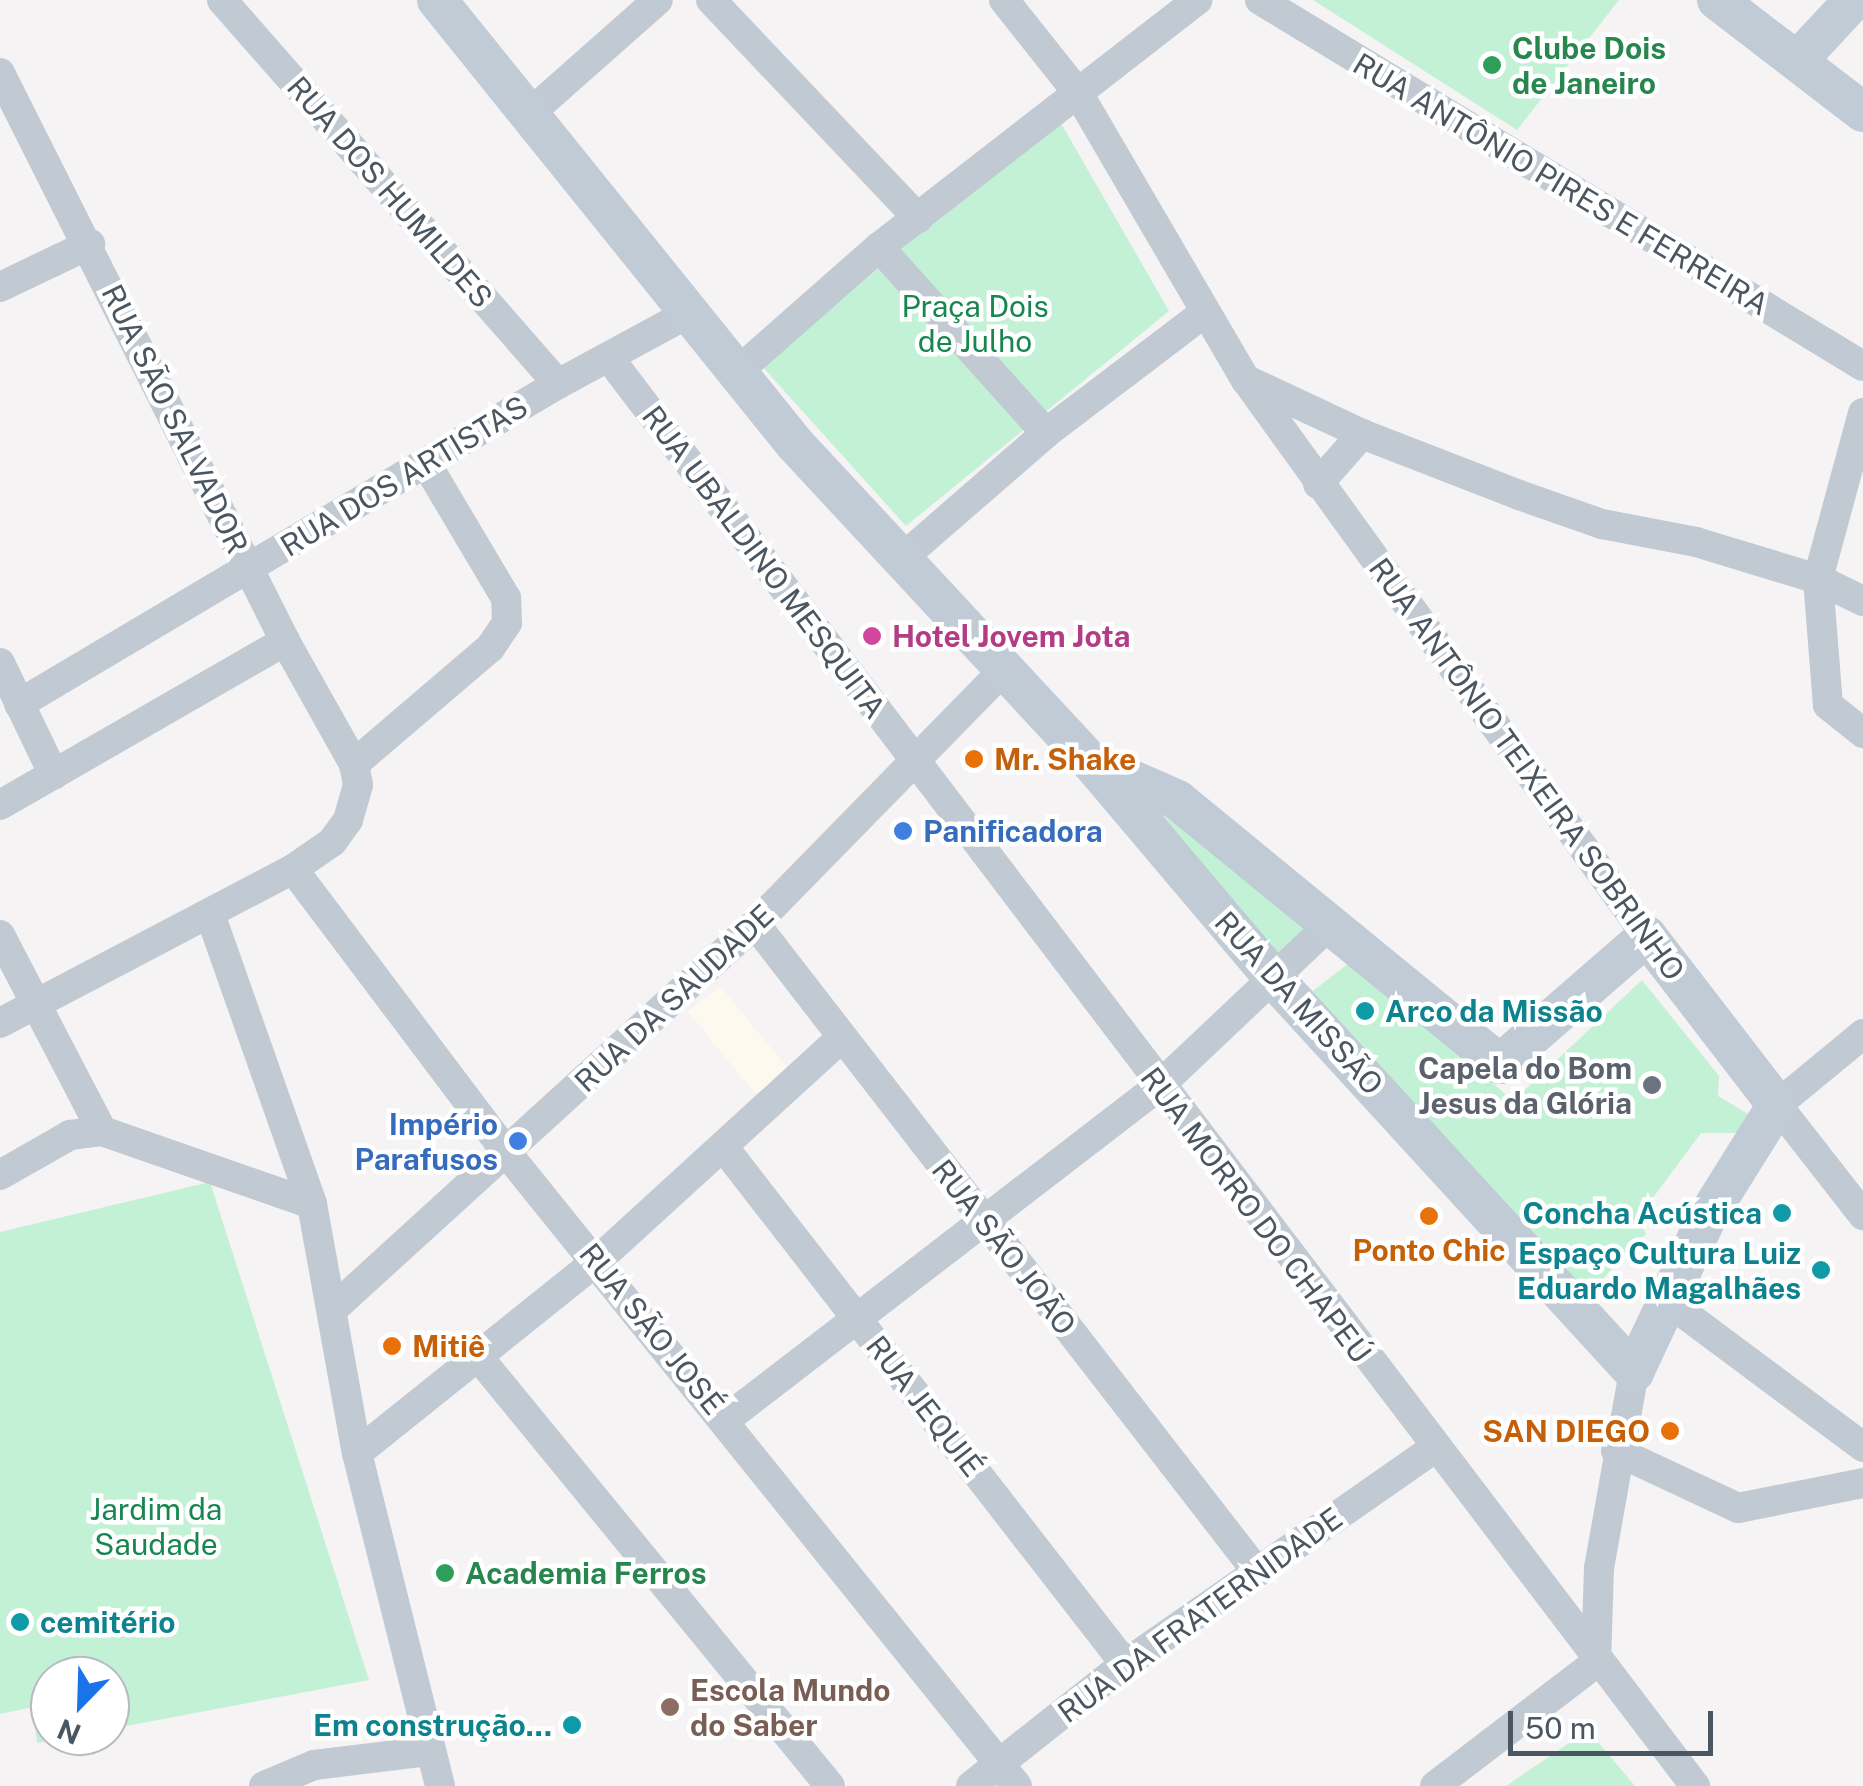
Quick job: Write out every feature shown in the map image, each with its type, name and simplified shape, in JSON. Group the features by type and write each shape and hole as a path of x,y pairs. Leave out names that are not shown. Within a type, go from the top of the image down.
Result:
{"street":[{"name":"RUA DOS HUMILDES","path":"222,0 558,384"},
{"path":"436,0 687,314 899,561 1046,433 1203,314 1078,93 1004,0"},
{"path":"529,114 658,0"},
{"path":"711,0 918,218"},
{"path":"736,373 879,248 1198,0"},
{"name":"RUA ANTÔNIO PIRES E FERREIRA","path":"1260,0 1863,366"},
{"path":"1717,0 1863,112"},
{"path":"1798,60 1841,14"},
{"name":"RUA SÃO SALVADOR","path":"0,73 90,244 248,570 354,764"},
{"path":"0,287 90,244"},
{"path":"879,248 1046,433"},
{"name":"RUA DOS ARTISTAS","path":"19,704 558,384 687,314"},
{"name":"RUA ANTÔNIO TEIXEIRA SOBRINHO","path":"1203,314 1318,484 1647,936 1863,1215"},
{"name":"RUA UBALDINO MESQUITA","path":"610,359 918,766"},
{"path":"1246,380 1362,434 1602,524 1696,542 1818,579 1863,601"},
{"path":"1863,412 1818,579 1828,704 1863,733"},
{"path":"1318,484 1362,434"},
{"path":"0,1023 210,914 332,842 348,820 358,785 354,764 490,648 507,623 506,598 426,463"},
{"name":"RUA DA MISSÃO","path":"899,561 1091,762 1274,980 1634,1372"},
{"path":"0,805 285,642"},
{"path":"0,662 54,775"},
{"name":"RUA DA SAUDADE","path":"332,1310 755,924 918,766 1002,672"},
{"name":"RUA DA MISSÃO","path":"1091,762 1178,800 1326,928 1500,1064 1647,936"},
{"name":"RUA MORRO DO CHAPEÚ","path":"918,766 1596,1663 1695,1786"},
{"name":"RUA SÃO JOSÉ","path":"293,868 506,1152 598,1260 1008,1775"},
{"path":"210,914 312,1204 356,1452 440,1786"},
{"name":"RUA SÃO JOÃO","path":"755,924 840,1039 1256,1569"},
{"path":"725,1420 1159,1086 1326,928"},
{"path":"0,936 38,1001 102,1131"},
{"path":"1435,1786 1596,1663 1599,1568 1616,1451 1634,1372 1707,1217 1777,1105 1863,1034"},
{"path":"356,1452 480,1359 598,1260 725,1149 840,1039"},
{"path":"0,1175 70,1135 102,1131 312,1204"},
{"name":"RUA JEQUIÉ","path":"725,1149 1125,1664"},
{"path":"1666,1300 1863,1447"},
{"path":"480,1359 830,1786"},
{"name":"RUA DA FRATERNIDADE","path":"971,1786 1008,1775 1125,1664 1433,1449"},
{"path":"1616,1451 1738,1508 1863,1483"},
{"path":"264,1786 314,1765 361,1756 430,1751"},
{"path":"345,1786 361,1756"}],"shaded area":[{"path":"720,986 791,1072 759,1098 688,1012"}],"green space":[{"name":"Clube Dois de Janeiro","path":"1313,0 1619,0 1517,130"},
{"name":"Praça Dois de Julho","path":"1058,118 1169,311 906,526 760,364"},
{"path":"1145,791 1309,926 1276,959 1137,805"},
{"path":"1353,960 1513,1101 1642,980 1719,1076 1718,1096 1753,1117 1746,1133 1701,1133 1638,1218 1646,1234 1587,1295 1309,994"},
{"name":"Jardim da Saudade","path":"210,1182 369,1680 130,1725 130,1656 30,1656 30,1708 0,1714 0,1232"},
{"path":"1588,1730 1635,1786 1506,1786"}],"place":[{"name":"Clube Dois de Janeiro","path":"1492,65"},
{"name":"Hotel Jovem Jota","path":"872,636"},
{"name":"Mr. Shake","path":"974,759"},
{"name":"Panificadora","path":"903,831"},
{"name":"Arco da Missão","path":"1365,1011"},
{"name":"Capela do Bom Jesus da Glória","path":"1652,1085"},
{"name":"Império Parafusos","path":"518,1141"},
{"name":"Concha Acústica","path":"1782,1213"},
{"name":"Ponto Chic","path":"1429,1216"},
{"name":"Espaço Cultura Luiz Eduardo Magalhães","path":"1821,1270"},
{"name":"Mitiê","path":"392,1346"},
{"name":"SAN DIEGO","path":"1670,1431"},
{"name":"Academia Ferros","path":"445,1573"},
{"name":"cemitério","path":"20,1622"},
{"name":"Escola Mundo do Saber","path":"670,1707"},
{"name":"Em construção...","path":"572,1725"}]}
